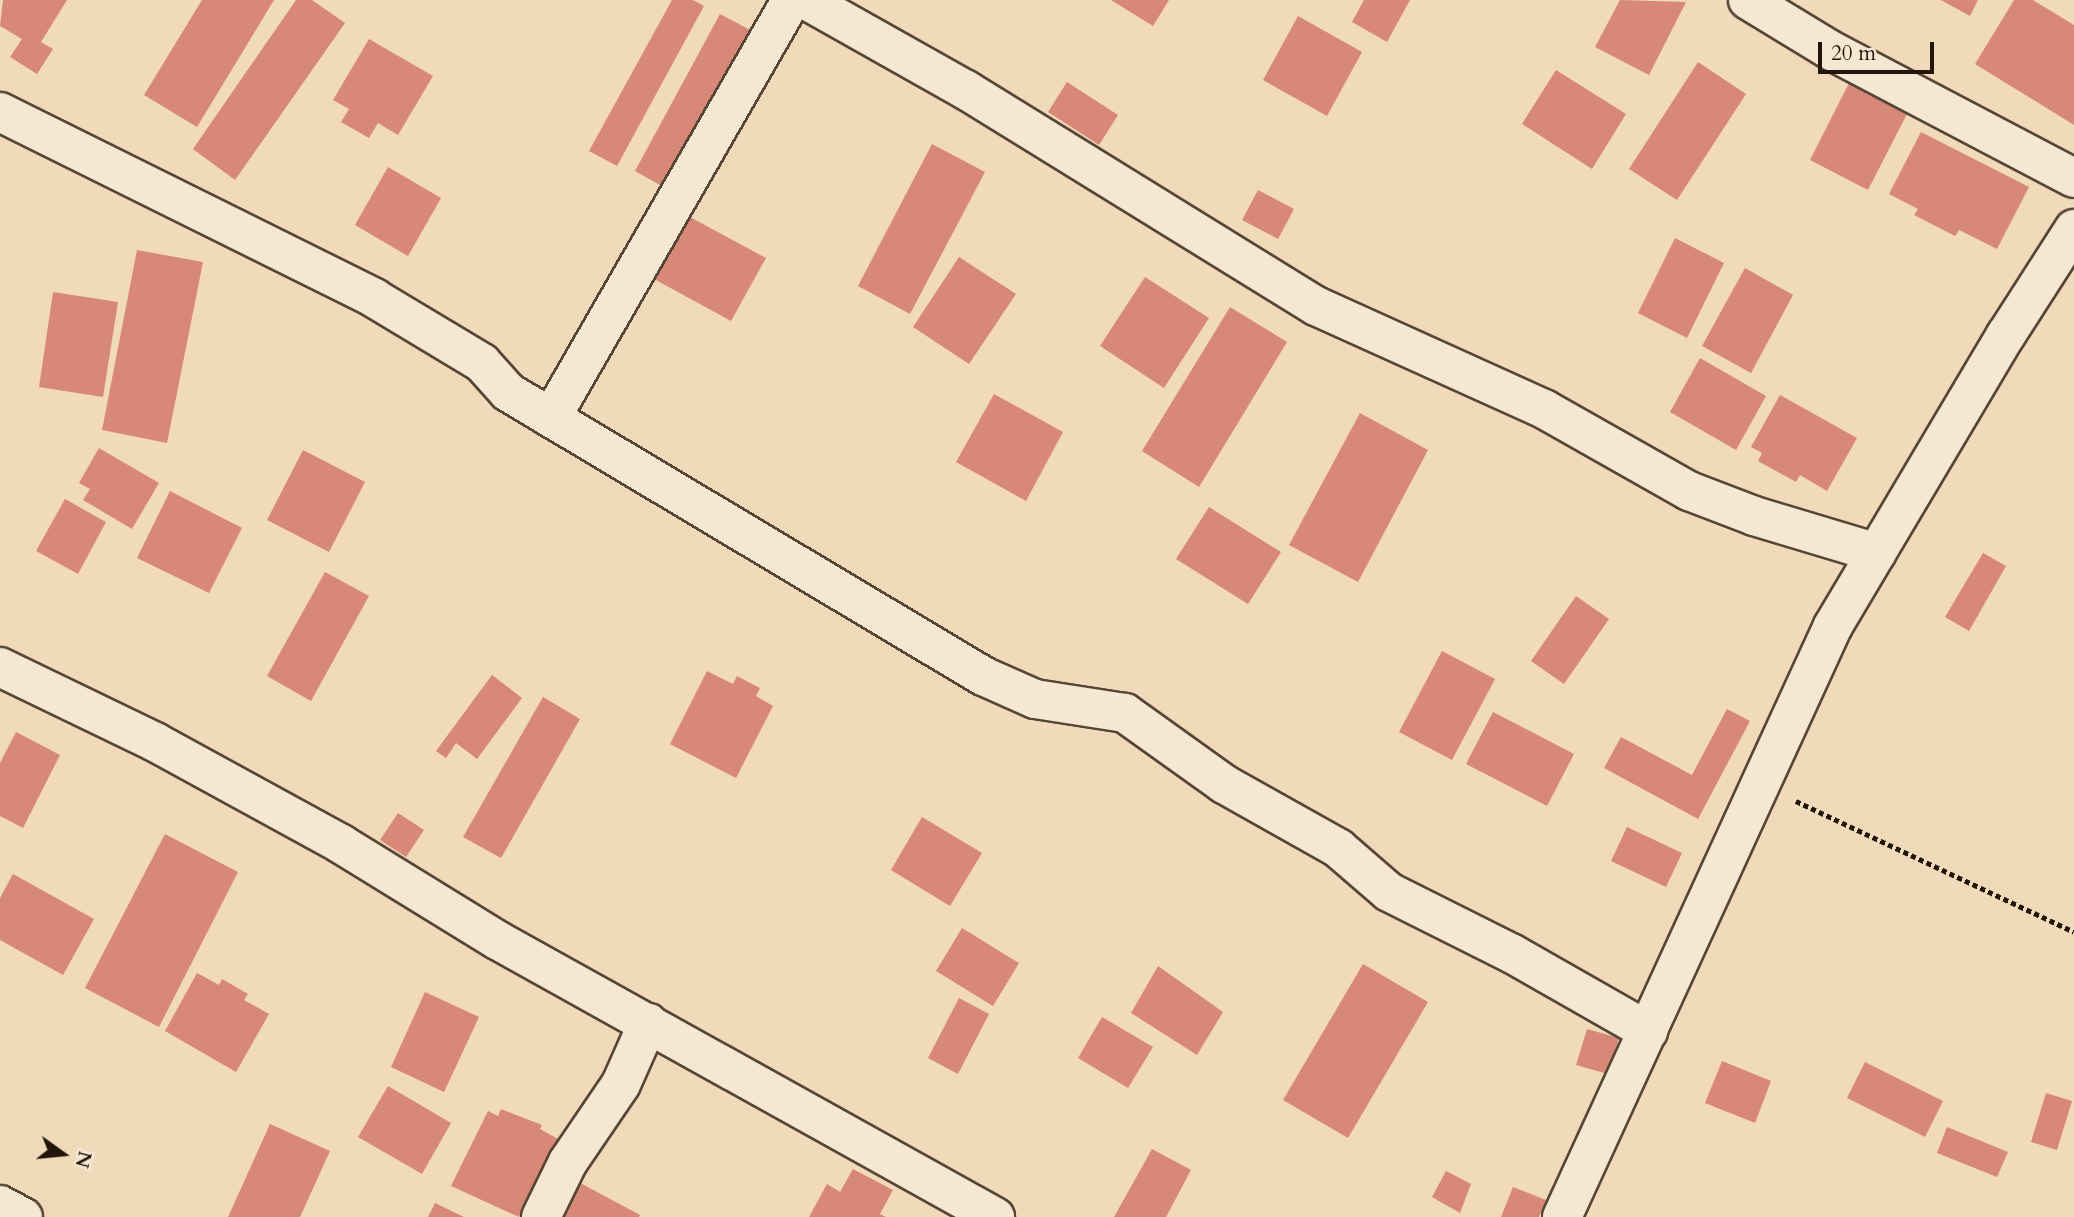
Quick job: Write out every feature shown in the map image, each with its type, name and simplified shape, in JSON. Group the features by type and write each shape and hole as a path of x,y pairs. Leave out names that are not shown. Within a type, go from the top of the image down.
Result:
{"street":[{"path":"551,418 791,0"},
{"path":"806,0 966,90 1316,306 1544,409 1689,491 1754,516 1877,553"},
{"path":"1748,0 1832,51 2074,178"},
{"path":"0,112 374,298 482,362 508,392 984,676 1035,699 1125,713 1224,784 1338,848 1389,892 1511,953 1648,1031"},
{"path":"1562,1217 1833,626 2074,229"},
{"path":"0,667 155,742 341,844 497,940 995,1217"},
{"path":"541,1217 568,1162 621,1084 648,1023"},
{"path":"0,1205 23,1217"}],"path":[{"path":"1760,785 2074,932"}],"building":[{"path":"3,0 67,0 41,42 53,49 37,74 10,57 22,39 0,26"},
{"path":"202,0 274,0 197,127 144,95"},
{"path":"296,0 312,0 345,23 235,180 193,149"},
{"path":"672,0 693,0 704,6 617,166 589,151"},
{"path":"1111,0 1169,0 1153,26"},
{"path":"1364,0 1410,0 1387,42 1352,22"},
{"path":"1620,0 1686,2 1649,75 1595,47"},
{"path":"1941,0 1978,0 1970,16"},
{"path":"2014,0 2033,0 2074,25 2074,125 1975,64"},
{"path":"720,14 752,31 667,189 635,171"},
{"path":"1298,16 1362,52 1327,116 1263,80"},
{"path":"369,39 433,76 398,135 378,123 369,138 341,122 349,109 333,100"},
{"path":"1698,62 1746,94 1677,200 1629,169"},
{"path":"1556,70 1626,114 1592,169 1522,124"},
{"path":"1850,81 1908,112 1868,190 1810,160"},
{"path":"1067,82 1118,115 1099,145 1048,112"},
{"path":"1921,132 2029,187 1997,249 1959,230 1955,236 1914,215 1918,209 1889,194"},
{"path":"932,144 985,172 910,314 858,286"},
{"path":"388,167 441,198 408,256 355,225"},
{"path":"1258,190 1294,209 1278,239 1242,220"},
{"path":"688,216 766,258 731,321 654,279"},
{"path":"1675,238 1724,263 1687,338 1638,313"},
{"path":"137,250 203,262 167,443 102,430"},
{"path":"959,257 1016,294 969,364 913,327"},
{"path":"1745,268 1793,295 1751,373 1702,346"},
{"path":"1145,277 1209,318 1164,388 1100,346"},
{"path":"53,292 118,302 103,397 39,387"},
{"path":"1230,307 1287,342 1199,487 1142,451"},
{"path":"1700,358 1766,396 1736,450 1670,412"},
{"path":"994,394 1063,432 1026,501 956,462"},
{"path":"1780,395 1857,438 1827,491 1800,475 1796,482 1758,461 1762,453 1751,447"},
{"path":"1360,413 1428,450 1358,582 1289,545"},
{"path":"99,448 159,483 132,529 83,500 90,489 79,483"},
{"path":"303,450 365,482 329,552 267,520"},
{"path":"170,491 242,528 209,593 137,558"},
{"path":"65,499 106,522 78,574 36,551"},
{"path":"1209,507 1281,552 1248,604 1176,559"},
{"path":"1983,553 2006,566 1969,631 1945,617"},
{"path":"325,572 369,596 311,701 267,676"},
{"path":"1576,596 1609,619 1564,684 1531,661"},
{"path":"1442,651 1495,679 1452,760 1399,732"},
{"path":"707,671 733,684 737,676 760,688 756,696 773,706 736,778 670,744"},
{"path":"492,675 522,698 477,759 456,743 446,758 436,751"},
{"path":"543,697 580,719 501,858 463,837"},
{"path":"1727,709 1750,721 1698,819 1604,768 1621,737 1692,775"},
{"path":"1493,712 1574,754 1547,806 1466,764"},
{"path":"16,732 60,755 23,828 0,816 0,763"},
{"path":"398,813 424,830 406,857 380,840"},
{"path":"922,817 982,853 950,906 891,870"},
{"path":"1627,827 1682,853 1666,887 1611,861"},
{"path":"165,834 238,872 159,1027 85,988"},
{"path":"13,874 94,919 63,975 0,940 0,898"},
{"path":"962,928 1019,963 993,1006 936,971"},
{"path":"1363,964 1428,1002 1348,1138 1283,1100"},
{"path":"1158,966 1223,1012 1197,1055 1131,1013"},
{"path":"197,973 219,985 222,979 248,994 244,1000 269,1014 236,1072 165,1031"},
{"path":"425,992 479,1017 444,1092 391,1067"},
{"path":"959,998 989,1014 958,1074 928,1058"},
{"path":"1102,1017 1153,1047 1128,1088 1078,1058"},
{"path":"1587,1029 1619,1038 1608,1074 1576,1065"},
{"path":"1722,1061 1771,1081 1755,1123 1705,1103"},
{"path":"1865,1062 1943,1101 1925,1137 1847,1098"},
{"path":"388,1086 451,1123 422,1174 358,1137"},
{"path":"2046,1093 2072,1101 2057,1150 2031,1142"},
{"path":"501,1109 542,1125 540,1129 558,1139 519,1217 451,1186 488,1111 498,1116"},
{"path":"270,1124 330,1151 300,1217 228,1217"},
{"path":"1947,1127 2008,1152 1997,1177 1937,1153"},
{"path":"1152,1149 1191,1170 1166,1217 1114,1217"},
{"path":"853,1169 893,1190 880,1214 886,1217 809,1217 827,1184 840,1192"},
{"path":"1446,1171 1471,1184 1460,1213 1432,1197"},
{"path":"571,1178 640,1215 639,1217 551,1217"},
{"path":"1513,1187 1546,1200 1539,1217 1501,1217"},
{"path":"435,1203 464,1217 428,1217"}]}
